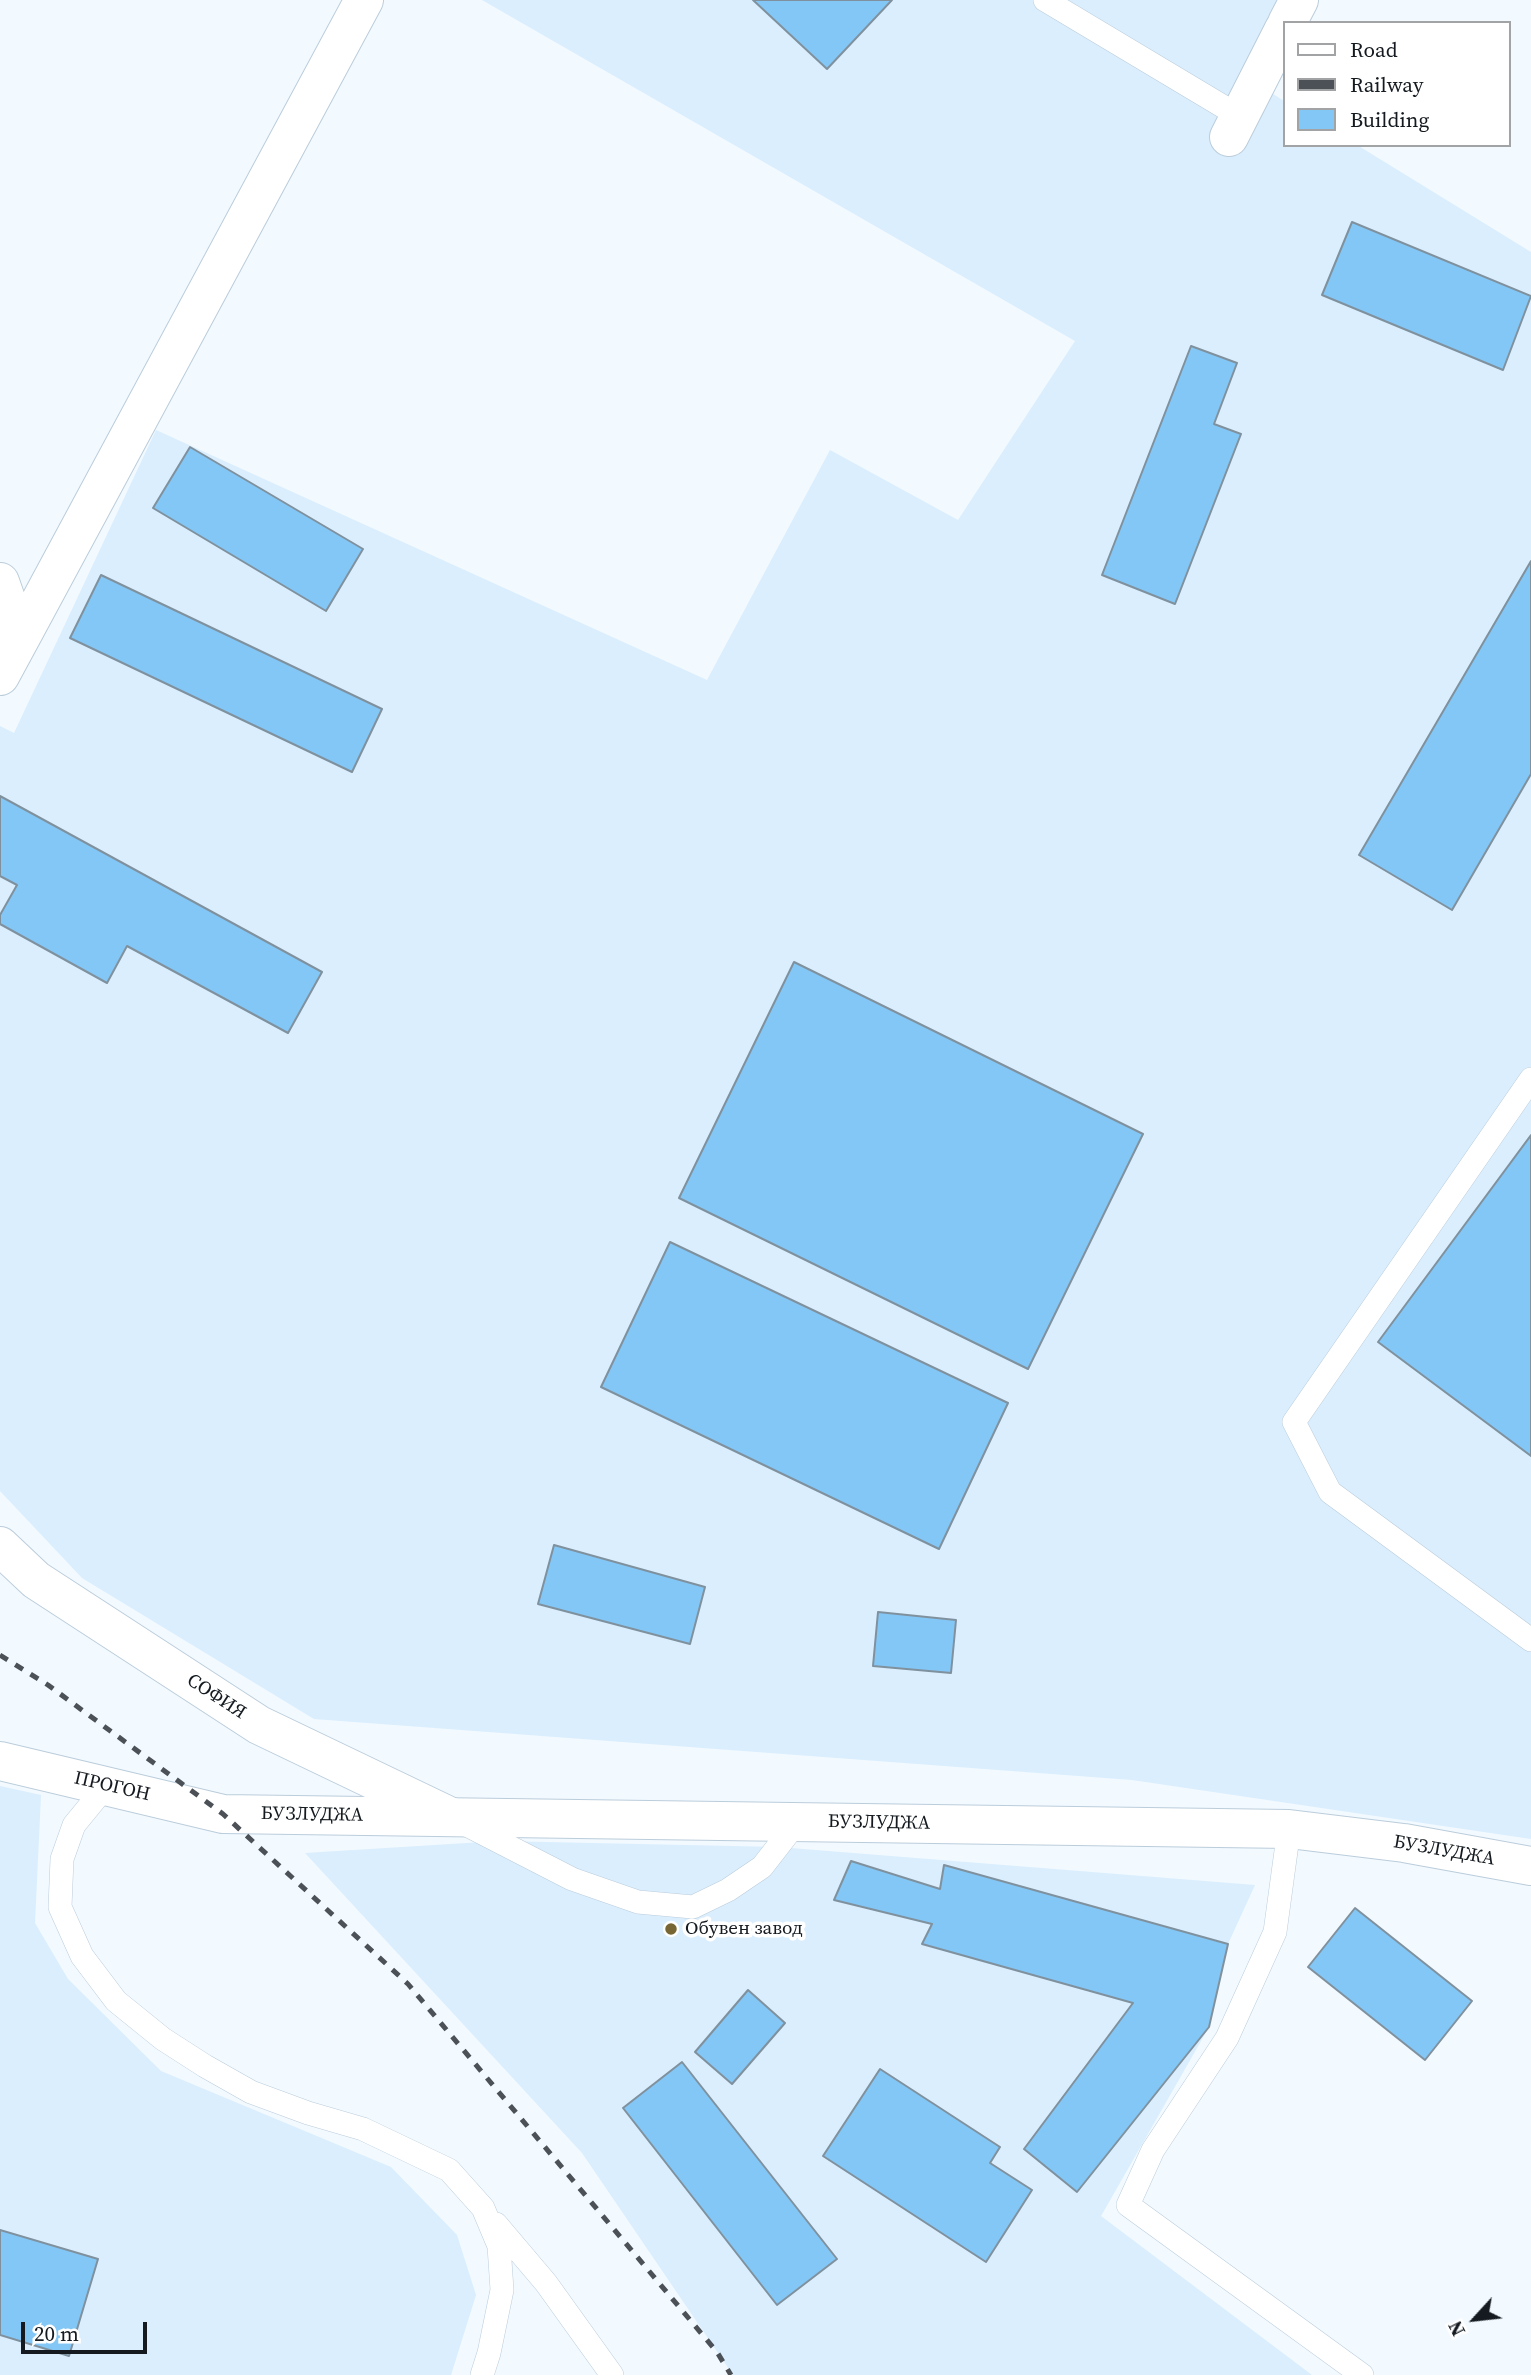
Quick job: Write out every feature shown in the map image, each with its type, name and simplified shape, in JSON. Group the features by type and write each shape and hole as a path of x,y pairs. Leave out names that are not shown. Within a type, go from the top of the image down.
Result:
{"street":[{"path":"0,676 364,0"},
{"path":"1288,21 1299,0"},
{"path":"1234,127 1282,33"},
{"path":"0,582 20,639"},
{"name":"СОФИЯ","path":"0,1546 36,1580 259,1726 451,1817"},
{"name":"ПРОГОН","path":"0,1761 223,1814"},
{"name":"БУЗЛУДЖА","path":"223,1814 1289,1829 1404,1843 1531,1866"}],"lane":[{"path":"1045,0 1234,127"},
{"path":"1531,1079 1294,1422 1330,1492 1531,1640"},
{"path":"106,1786 74,1825 62,1859 60,1907 82,1956 116,2001 173,2046 251,2092 363,2129 449,2170 546,2283 612,2375"},
{"path":"451,1817 572,1879 638,1902 693,1908 762,1867 797,1822"},
{"path":"1289,1829 1275,1932 1227,2039 1153,2150 1128,2206 1362,2375"},
{"path":"482,2375 502,2290 499,2246 483,2208"}],"shaded area":[{"path":"482,0 1299,0 1288,21 1282,21 1282,33 1256,83 1282,100 1282,147 1360,147 1531,252 1531,1839 1132,1780 314,1719 82,1578 0,1491 0,726 14,733 156,430 707,680 830,450 958,520 1075,341"},
{"path":"0,1786 41,1795 35,1923 68,1979 161,2071 391,2167 457,2235 476,2295 451,2375 0,2375"},
{"path":"499,1841 778,1847 1255,1885 1228,1944 1209,2027 1101,2216 1312,2375 733,2375 582,2153 305,1853"}],"building":[{"path":"753,0 892,0 827,69"},
{"path":"1352,222 1531,296 1503,370 1322,295"},
{"path":"1191,346 1237,363 1214,424 1241,434 1175,604 1102,575"},
{"path":"190,447 363,549 326,611 153,508"},
{"path":"1531,561 1531,774 1452,910 1359,855"},
{"path":"101,575 382,709 352,772 70,638"},
{"path":"0,796 322,972 288,1033 127,946 107,983 0,924 0,915 17,885 0,876"},
{"path":"794,962 1143,1134 1028,1369 679,1198"},
{"path":"1531,1135 1531,1456 1378,1342"},
{"path":"670,1242 1008,1403 939,1549 601,1387"},
{"path":"554,1545 705,1587 690,1644 538,1604"},
{"path":"878,1612 956,1620 951,1673 873,1666"},
{"path":"851,1861 940,1889 944,1865 1228,1944 1209,2027 1077,2192 1024,2149 1133,2003 922,1944 932,1924 834,1900"},
{"path":"1355,1908 1472,2001 1425,2060 1308,1967"},
{"path":"748,1990 785,2023 732,2084 695,2052"},
{"path":"682,2062 837,2259 777,2305 623,2108"},
{"path":"880,2069 1000,2147 990,2163 1032,2190 986,2262 823,2156"},
{"path":"0,2230 98,2259 69,2356 0,2335"}],"railway":[{"path":"0,1655 48,1685 223,1814 408,1984 717,2352 731,2375"}],"place":[{"name":"Обувен завод","path":"671,1929"}]}
